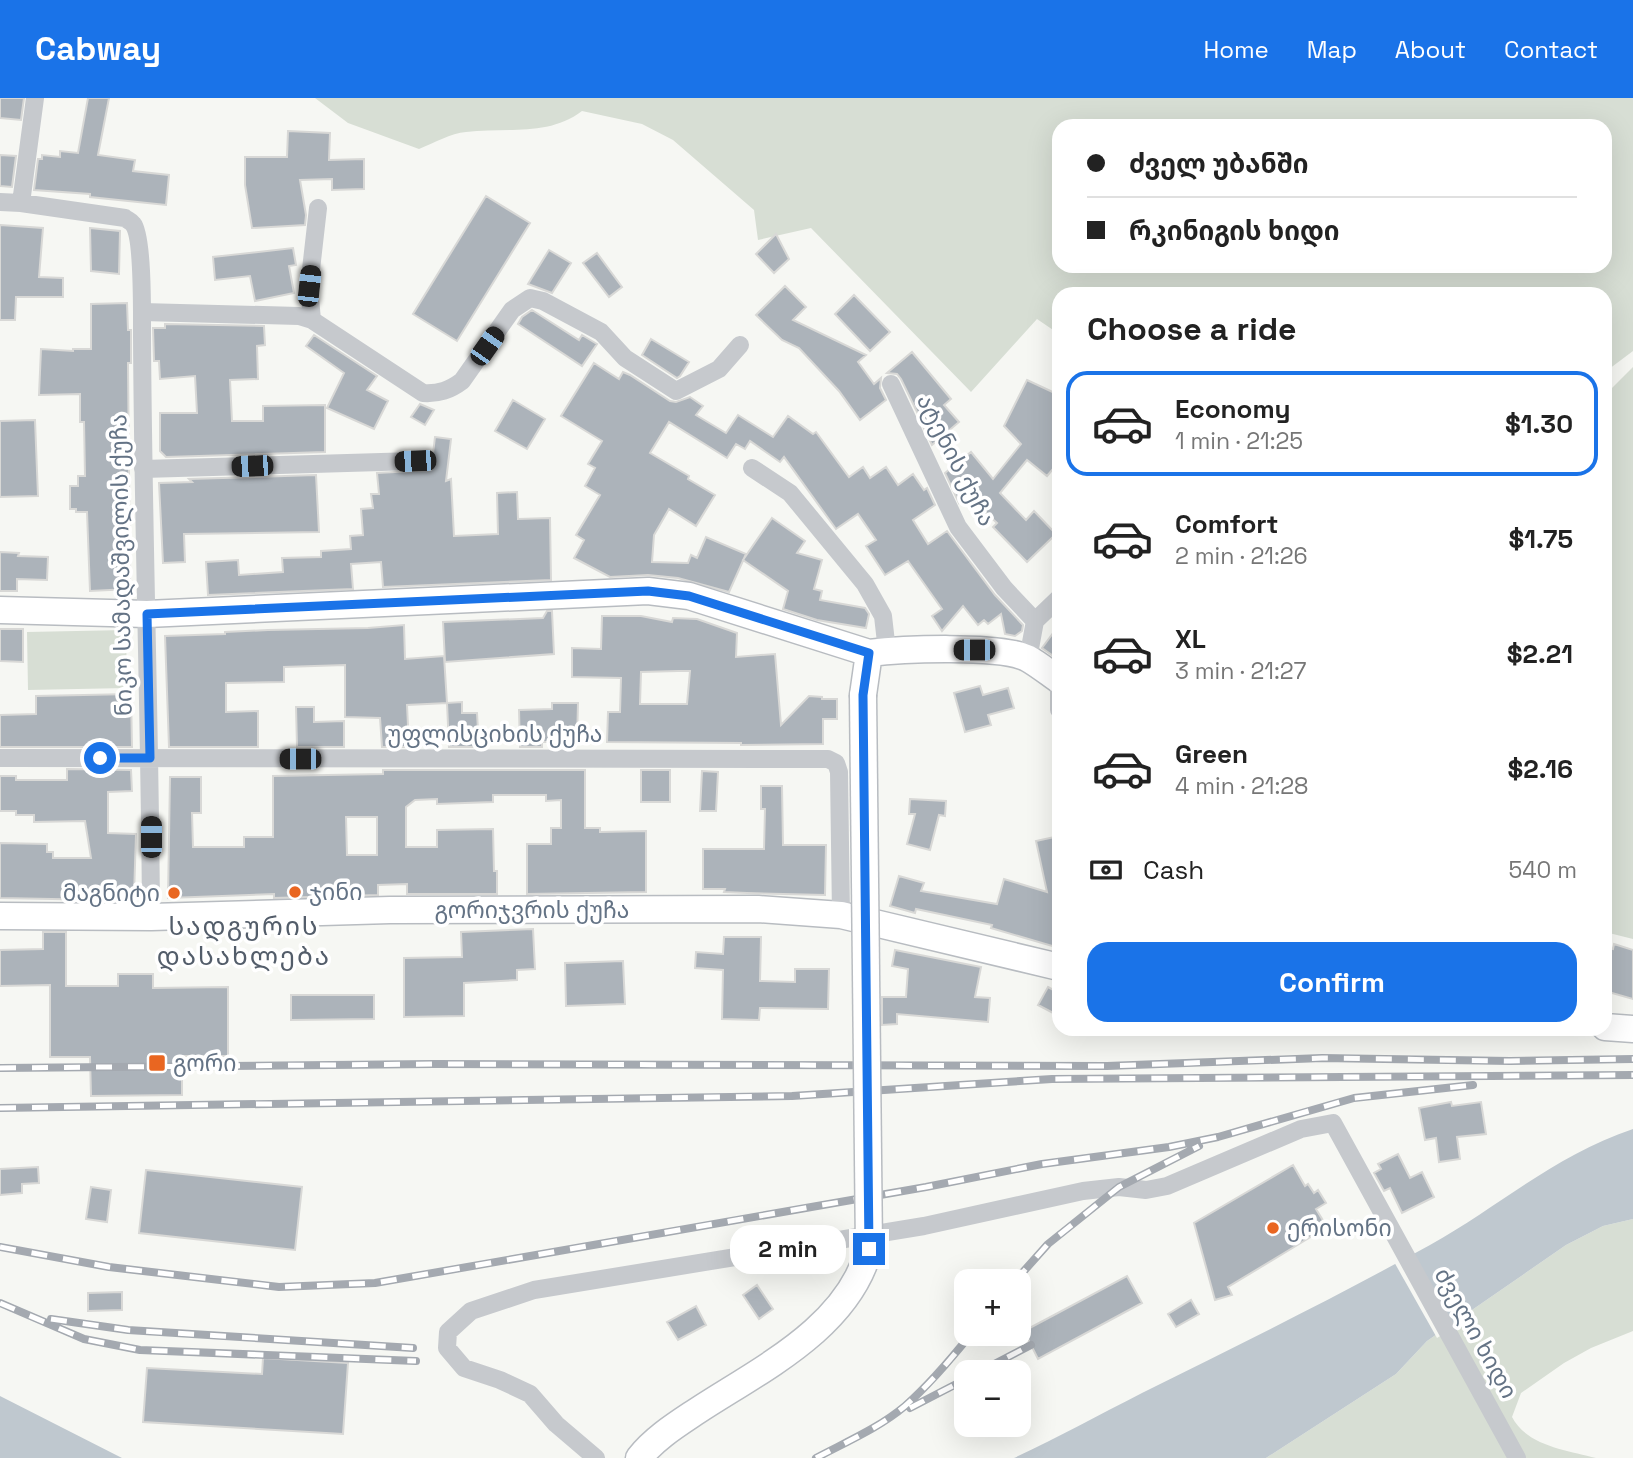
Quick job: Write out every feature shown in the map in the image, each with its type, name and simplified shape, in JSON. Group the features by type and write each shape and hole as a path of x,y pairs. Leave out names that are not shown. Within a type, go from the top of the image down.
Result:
{"main road":[{"path":"0,610 147,614 648,591 689,596 878,652 974,650 1010,653 1028,659 1052,675"},
{"path":"639,1458 663,1433 812,1335 848,1297 869,1249 863,695 878,652"},
{"name":"გორიჯვრის ქუჩა","path":"0,916 151,917 390,910 731,909 841,915 1052,965"},
{"path":"1612,1028 1633,1029"}],"street":[{"path":"0,202 21,203 35,98"},
{"name":"ნიკო სამადაშვილის ქუჩა","path":"21,203 124,218 134,225 138,237 142,312 151,917"},
{"path":"312,320 309,286 318,208"},
{"path":"142,312 286,314 312,320 423,393 434,394 451,389 462,381 512,310 530,298 543,301 601,332 625,358 677,391 719,369 740,345"},
{"name":"ატენის ქუჩა","path":"891,384 958,527 1004,587 1035,621"},
{"path":"143,469 415,461"},
{"path":"752,468 790,493 865,584 883,616 878,652"},
{"path":"1028,659 1035,621 1052,605"},
{"name":"უფლისციხის ქუჩა","path":"0,758 828,759 836,763 839,772 841,915"},
{"name":"ძველი ხიდი","path":"596,1458 556,1424 530,1394 464,1368 447,1348 448,1332 471,1311 534,1290 924,1226 1083,1191 1119,1187 1146,1190 1167,1186 1301,1129 1333,1123 1517,1458"}],"shaded area":[{"path":"315,98 1633,98 1633,351 1612,367 1612,287 1052,287 1052,329 1037,319 971,392 811,228 758,240 754,210 673,140 642,124 582,111 555,125 460,133 419,149 348,123"},
{"path":"1633,367 1633,939 1612,934 1612,388"},
{"path":"126,630 127,688 28,690 27,632"},
{"path":"1633,1129 1633,1219 1603,1226 1566,1245 1427,1341 1396,1374 1266,1458 1014,1458 1359,1283 1456,1230 1553,1167"},
{"path":"1633,1219 1633,1331 1591,1348 1521,1393 1512,1417 1527,1435 1538,1441 1596,1458 1266,1458 1396,1374 1427,1341 1566,1245 1603,1226"},
{"path":"0,1396 122,1458 0,1458"}],"pier":[{"path":"1411,1251 1454,1327 1437,1338 1393,1260"}],"building":[{"path":"0,98 24,98 21,120 0,118"},
{"path":"88,98 109,98 98,155 135,160 133,171 169,175 166,205 90,197 90,194 34,190 38,159 42,159 42,155 60,157 60,151 78,153"},
{"path":"288,131 330,133 329,160 364,159 364,189 332,190 332,179 300,180 305,225 252,228 245,185 245,157 287,157"},
{"path":"0,155 16,156 12,187 0,186"},
{"path":"486,196 530,223 457,341 413,314"},
{"path":"0,225 43,228 39,277 63,278 63,297 16,297 15,320 0,320"},
{"path":"90,228 120,231 119,274 91,271"},
{"path":"776,234 789,259 774,273 756,254"},
{"path":"293,248 296,265 289,266 294,293 255,301 250,276 215,280 213,257"},
{"path":"549,250 571,263 552,293 528,284"},
{"path":"597,253 622,287 609,297 583,263"},
{"path":"785,286 806,307 793,320 866,355 858,362 874,384 881,378 880,388 886,400 860,420 839,391 799,348 782,340 756,315"},
{"path":"854,295 890,332 870,351 835,314"},
{"path":"127,303 128,330 131,330 131,363 128,363 130,589 90,591 87,512 70,509 70,486 78,486 78,476 85,476 84,422 80,422 80,394 39,395 41,349 91,349 91,304"},
{"path":"532,310 579,340 582,335 597,344 582,366 518,324 522,317"},
{"path":"165,324 264,326 265,345 257,346 258,379 230,380 232,421 263,421 263,406 325,405 325,452 166,457 160,451 160,413 197,413 195,376 160,379 159,361 154,361 153,328 165,328"},
{"path":"314,335 377,376 367,390 388,401 374,429 327,408 344,373 306,346"},
{"path":"651,339 689,362 680,376 677,378 642,355"},
{"path":"912,352 951,399 944,405 959,422 932,445 922,424 925,422 918,414 901,379 897,374 887,373"},
{"path":"594,363 619,379 623,372 630,375 670,401 676,402 690,397 703,406 696,415 726,433 738,415 773,437 788,416 813,434 816,432 849,477 863,467 870,478 886,467 898,485 913,474 924,490 927,488 935,505 913,520 928,544 947,531 995,595 1023,625 1022,631 1015,636 1005,634 1001,614 988,624 984,620 978,625 963,606 942,631 932,616 942,609 908,561 885,575 866,546 876,540 858,514 836,529 784,457 780,462 750,441 745,449 736,444 727,458 669,422 650,453 715,495 696,526 669,509 654,535 652,562 688,563 691,555 697,558 706,537 746,554 729,592 678,578 648,575 610,577 574,558 584,540 576,535 600,495 585,486 595,468 588,464 602,441 561,416"},
{"path":"1027,380 1052,392 1052,470 1047,476 1027,460 1000,493 1026,520 1034,511 1052,530 1052,538 1027,562 993,527 997,523 973,505 976,502 968,494 959,503 945,473 971,452 993,479 1021,444 1004,426"},
{"path":"513,400 545,419 527,449 495,431"},
{"path":"420,404 434,410 425,425 411,417"},
{"path":"35,420 38,496 0,497 0,421"},
{"path":"435,437 451,439 446,481 451,479 454,536 498,534 497,493 517,492 518,519 550,518 551,580 383,587 381,562 351,564 353,589 208,595 206,562 238,560 239,575 283,572 282,558 321,557 321,551 351,549 350,536 363,535 361,509 373,508 371,494 379,494 377,473 431,470"},
{"path":"316,475 319,532 184,534 185,562 163,563 159,483 192,482 189,479"},
{"path":"772,518 805,541 797,553 822,560 814,589 822,591 820,600 865,608 869,614 866,628 817,620 783,609 788,591 743,560"},
{"path":"0,552 19,553 18,556 48,557 47,580 17,579 17,591 0,591"},
{"path":"547,611 552,611 554,654 445,662 443,622 543,618"},
{"path":"602,616 641,616 672,622 673,618 697,619 737,633 736,657 775,654 781,725 809,696 837,699 837,719 823,719 823,744 607,742 608,712 620,712 621,678 572,677 572,648 601,649","holes":["690,671 687,704 640,704 641,672"]},
{"path":"404,625 405,659 444,656 447,703 407,705 409,747 382,747 380,718 345,717 345,665 284,667 284,682 226,683 226,712 258,711 258,747 169,747 165,636"},
{"path":"0,629 23,629 23,662 0,661"},
{"path":"1052,634 1052,655 1042,648"},
{"path":"980,686 983,695 1008,688 1014,708 988,715 991,725 965,732 954,693"},
{"path":"131,694 132,747 0,747 0,715 36,714 36,696"},
{"path":"462,702 462,713 477,713 479,747 449,747 447,703"},
{"path":"552,703 578,703 577,742 542,742 542,747 520,747 519,710 552,709"},
{"path":"296,707 314,707 314,722 344,721 344,747 297,747"},
{"path":"67,769 131,770 132,791 108,792 108,833 136,834 134,896 103,895 103,900 0,898 0,843 47,844 47,852 53,852 53,858 91,858 85,821 34,822 34,815 16,815 16,811 0,811 0,776 16,776 16,780 67,780"},
{"path":"383,770 585,770 585,828 600,828 600,832 646,831 646,892 527,894 527,844 551,844 551,828 561,828 561,800 546,801 546,795 493,795 493,802 437,804 437,799 415,800 406,807 406,847 437,847 437,830 493,829 497,894 407,894 407,884 378,885 378,895 274,898 274,894 168,898 170,777 201,777 201,813 192,813 193,847 244,847 244,837 273,837 273,776 383,774","holes":["346,817 377,817 377,855 347,855"]},
{"path":"641,770 670,770 670,802 641,802"},
{"path":"702,771 718,772 716,811 700,811"},
{"path":"761,786 782,786 783,845 826,845 825,895 703,889 703,849 764,849 765,809 761,809"},
{"path":"910,799 946,801 945,816 939,815 930,850 907,844 915,814 909,814"},
{"path":"1052,838 1052,946 991,928 992,925 916,909 915,913 890,906 899,876 924,883 921,891 997,904 1004,879 1047,892 1036,841"},
{"path":"533,929 535,969 517,970 517,980 464,983 464,1016 404,1017 404,958 462,957 461,932"},
{"path":"43,932 66,932 66,986 118,986 118,974 153,974 153,988 228,987 228,1056 182,1056 182,1095 91,1096 90,1057 50,1057 50,985 0,986 0,950 43,949"},
{"path":"724,937 761,937 760,981 795,982 795,969 829,969 828,1009 760,1008 759,1020 722,1019 723,970 695,968 696,952 723,954"},
{"path":"1614,944 1633,950 1633,999 1612,993"},
{"path":"895,950 981,967 975,997 990,998 988,1022 897,1014 897,1024 882,1025 882,997 906,997 908,969 892,966"},
{"path":"623,961 625,1004 566,1006 565,963"},
{"path":"1048,987 1052,989 1052,1012 1038,1005"},
{"path":"291,995 374,995 374,1019 291,1020"},
{"path":"1451,1102 1452,1106 1481,1102 1486,1134 1457,1137 1460,1159 1439,1162 1436,1138 1425,1140 1419,1108"},
{"path":"1398,1154 1410,1178 1422,1172 1434,1197 1402,1213 1390,1188 1384,1191 1374,1173 1381,1169 1378,1164"},
{"path":"1293,1165 1305,1186 1308,1184 1314,1193 1318,1190 1326,1203 1316,1209 1327,1227 1228,1287 1232,1295 1215,1300 1194,1223"},
{"path":"38,1167 39,1183 22,1184 22,1193 0,1195 0,1169"},
{"path":"146,1170 302,1187 295,1250 139,1233"},
{"path":"91,1187 111,1190 107,1222 86,1219"},
{"path":"1127,1276 1142,1303 1038,1359 1031,1345 1031,1327"},
{"path":"757,1285 773,1309 759,1319 743,1295"},
{"path":"122,1292 122,1310 88,1311 88,1293"},
{"path":"1191,1300 1199,1314 1176,1327 1168,1314"},
{"path":"696,1306 706,1325 678,1340 667,1322"},
{"path":"263,1358 348,1363 343,1434 143,1422 147,1368 262,1374"}],"railway":[{"path":"0,1068 434,1064 1107,1066 1322,1058 1510,1061 1633,1059"},
{"path":"0,1108 792,1096 1052,1079 1633,1075"},
{"path":"0,1247 109,1267 279,1287 375,1283 926,1187 1042,1164 1169,1147 1218,1137 1354,1098 1473,1085"},
{"path":"1026,1269 1048,1244 1119,1187 1199,1146"},
{"path":"0,1303 84,1339 140,1350 416,1361"},
{"path":"51,1319 128,1330 413,1348"},
{"path":"816,1458 895,1414 923,1389 961,1346"},
{"path":"1002,1360 1029,1346"},
{"path":"910,1408 954,1385"}],"place":[{"name":"ჯინი","path":"295,892"},
{"name":"მაგნიტი","path":"174,893"},
{"name":"გორი","path":"157,1063"},
{"name":"ერისონი","path":"1273,1228"}],"district":[{"name":"სადგურის დასახლება","path":"244,941"}],"route":[{"path":"100,758 150,758 147,614 648,591 689,596 869,653 863,695 869,1249"}]}
